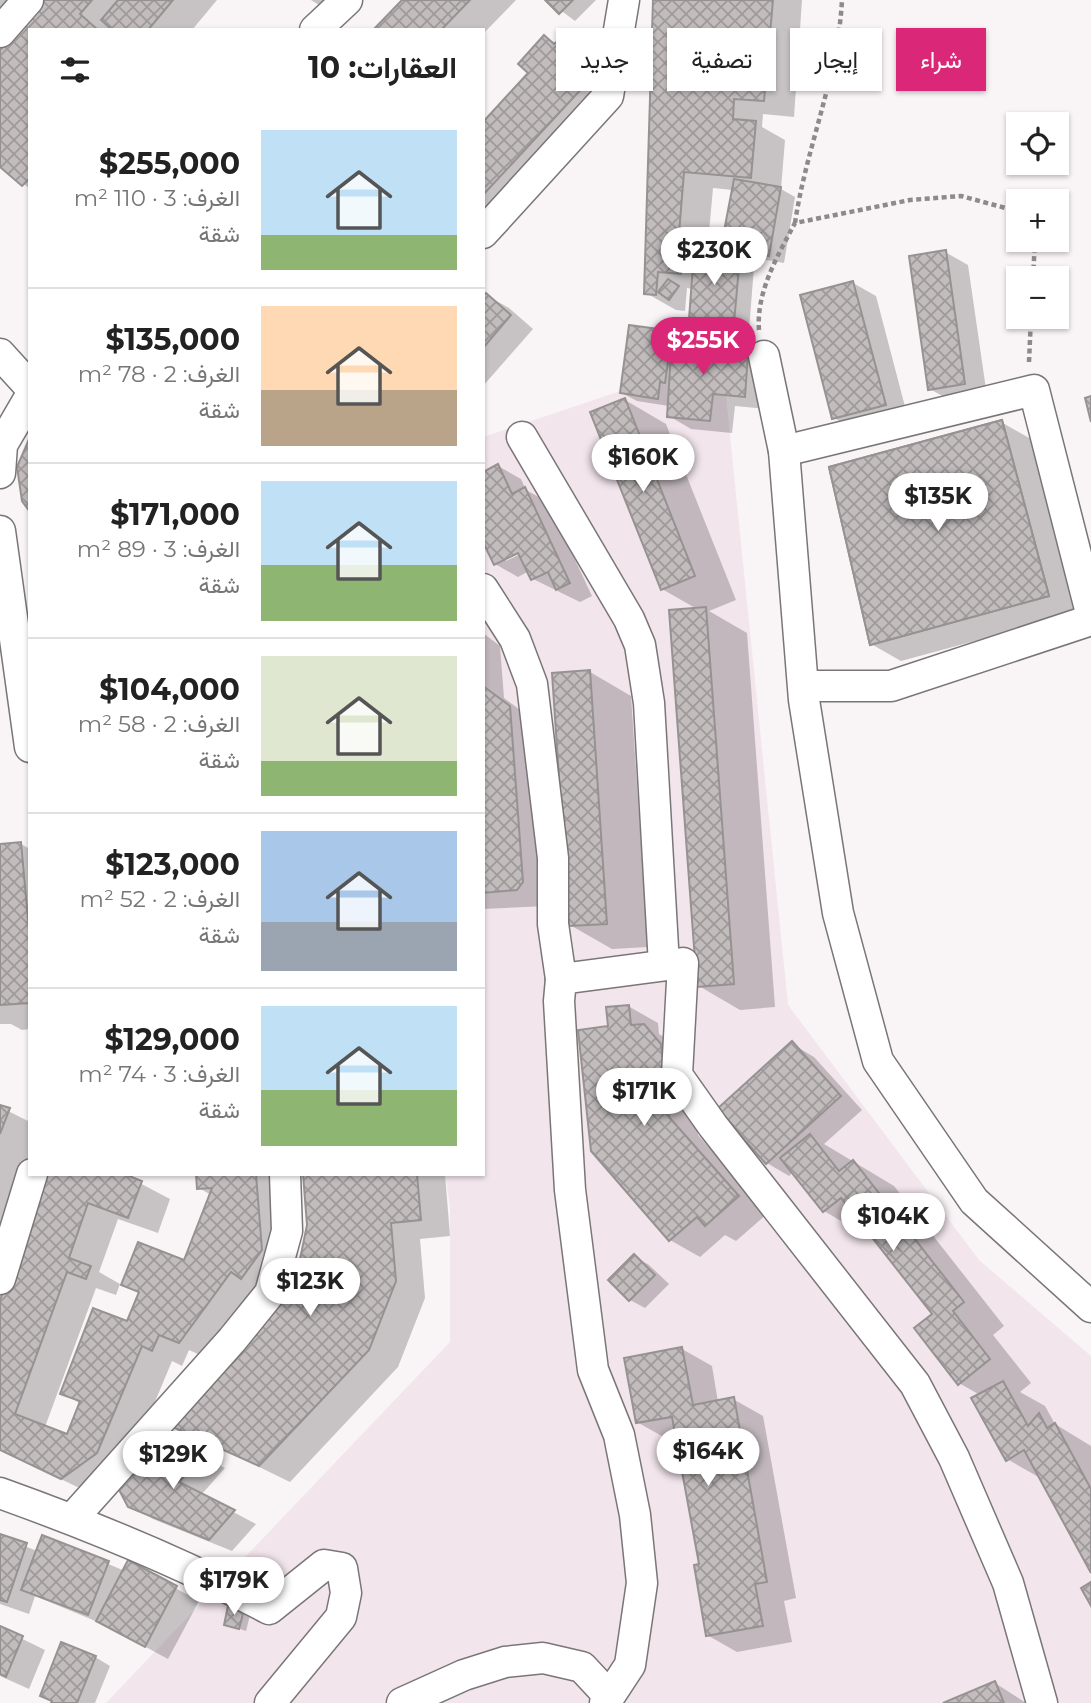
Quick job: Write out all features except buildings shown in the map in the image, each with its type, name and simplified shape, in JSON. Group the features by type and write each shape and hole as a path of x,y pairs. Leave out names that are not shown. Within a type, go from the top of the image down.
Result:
{"street":[{"path":"0,32 28,0"},
{"path":"317,28 347,0"},
{"path":"485,231 608,96 624,0"},
{"path":"0,354 28,385"},
{"path":"764,356 785,450 804,686 838,913 878,1061 974,1201 1091,1307"},
{"path":"785,450 1034,390 1091,613"},
{"path":"0,473 2,445 28,400"},
{"path":"522,437 629,619 640,645 649,703 664,965"},
{"path":"0,531 20,596 28,717"},
{"path":"402,1703 464,1675 505,1662 543,1658 582,1667 607,1700 630,1665 642,1583 635,1515 619,1435 593,1370 570,1190 559,1002 561,979 553,924 553,858 532,684 515,639 485,592"},
{"path":"804,686 891,686 1091,620"},
{"path":"561,979 682,963 677,1075 713,1126 915,1384 954,1458 1008,1583 1042,1703"},
{"path":"0,1279 31,1176"},
{"path":"72,1518 232,1340 270,1293 287,1231 285,1176"},
{"path":"0,1493 72,1518 220,1583 269,1609 324,1565 342,1569 346,1593 341,1617 270,1703"}],"path":[{"path":"764,356 758,326 763,297 773,265 795,223 802,177 826,100 842,0"},
{"path":"795,223 909,200 961,196 1006,208"},
{"path":"1030,329 1028,359 1034,390"}],"shaded area":[{"path":"722,357 788,1005 979,1260 1091,1356 1091,1703 106,1703 450,1342 450,1206 445,1176 485,1176 485,436"}]}
